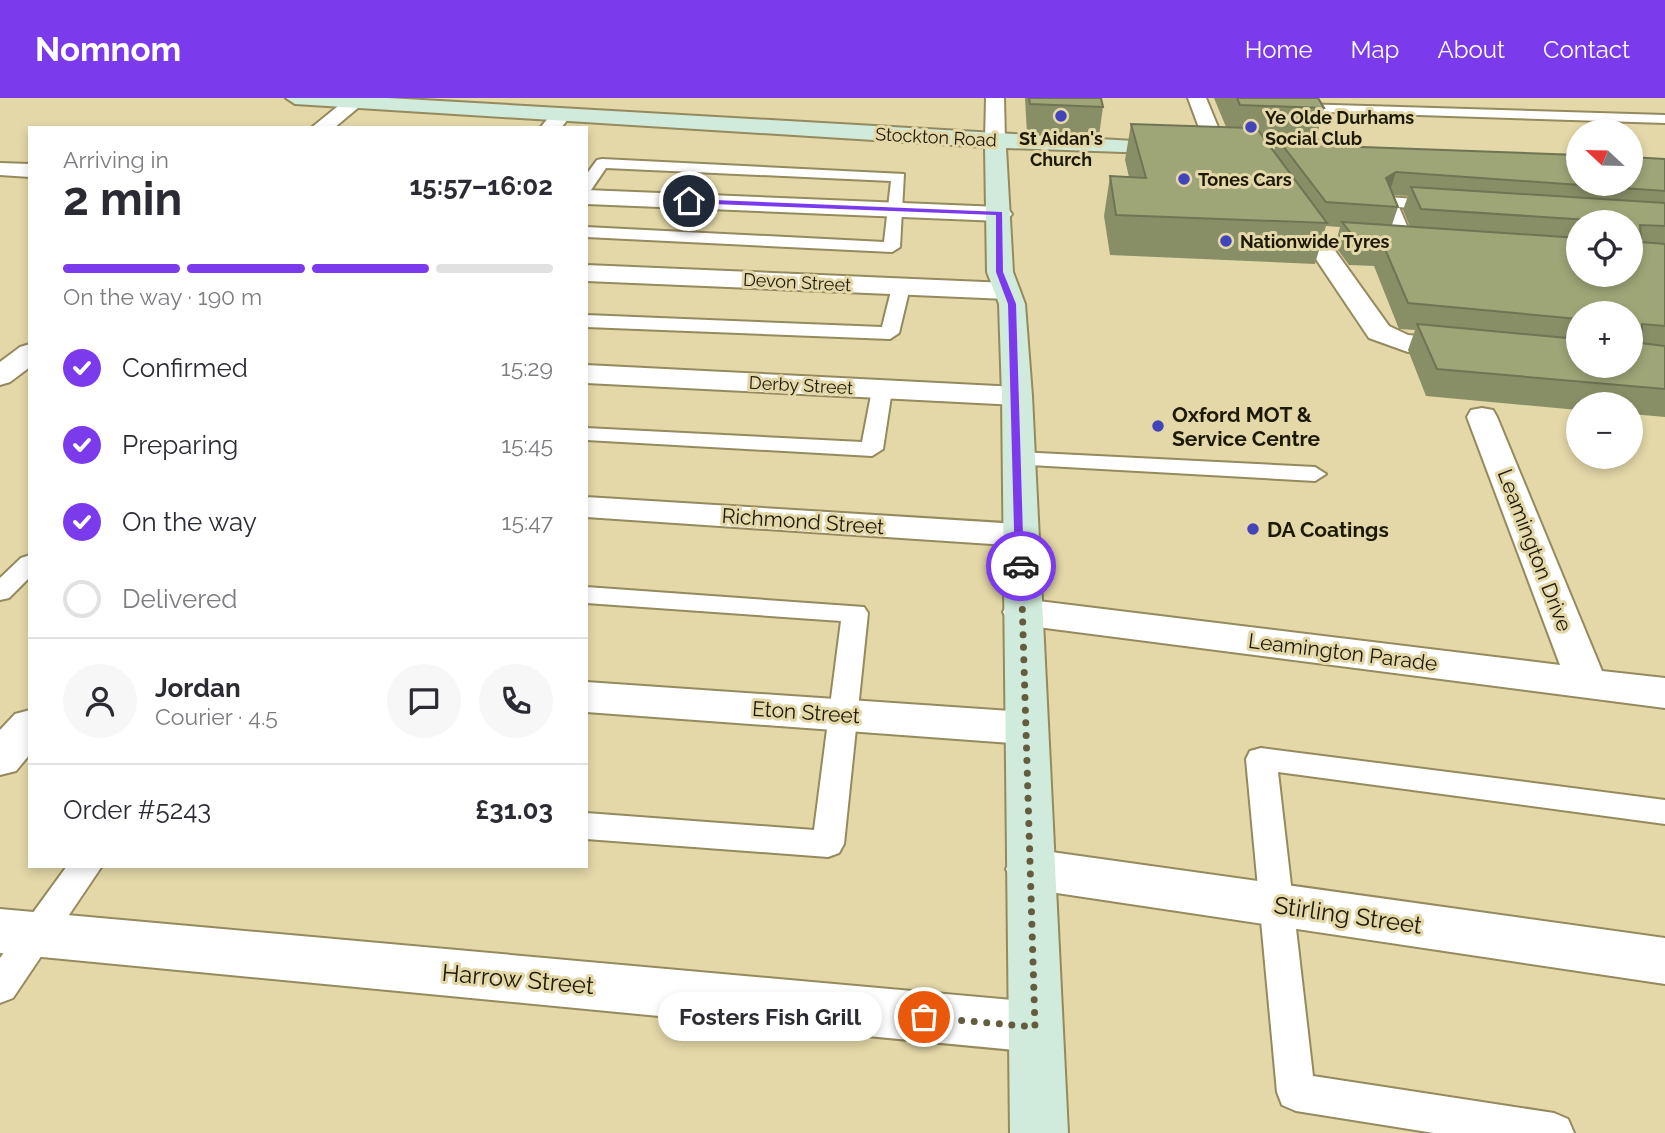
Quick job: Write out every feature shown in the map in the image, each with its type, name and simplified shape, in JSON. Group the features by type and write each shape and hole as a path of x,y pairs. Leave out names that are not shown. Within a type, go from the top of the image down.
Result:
{"street":[{"name":"Stockton Road","path":"295,98 357,100 556,121 1240,150"},
{"path":"995,98 1000,272 1012,304 1017,396 1039,1133"},
{"path":"1198,98 1217,149"},
{"path":"324,126 357,100"},
{"path":"1272,179 1379,332 1388,339 1486,349"},
{"path":"588,197 1000,214"},
{"path":"1312,235 1339,237"},
{"path":"1379,240 1432,244"},
{"name":"Devon Street","path":"588,273 1007,292"},
{"path":"0,376 28,355"},
{"name":"Derby Street","path":"588,374 1017,396"},
{"name":"Leamington Drive","path":"1482,417 1587,683"},
{"name":"Richmond Street","path":"588,508 1020,535"},
{"name":"Leamington Parade","path":"1022,612 1665,692"},
{"name":"Eton Street","path":"588,696 1026,728"},
{"path":"0,760 28,727"},
{"name":"Stirling Street","path":"1030,869 1665,961"},
{"name":"Harrow Street","path":"19,932 1035,1027"}],"lane":[{"path":"1300,108 1665,119"},
{"path":"588,184 602,163 899,177 892,247 588,232"},
{"path":"1406,242 1390,202 1458,207"},
{"path":"588,321 890,333 901,287"},
{"path":"588,434 872,449 882,390"},
{"path":"1018,459 1315,474"},
{"path":"0,592 28,565"},
{"path":"588,595 855,613 828,844 588,826"},
{"path":"1554,1133 1296,1092 1261,759 1665,812"},
{"path":"0,986 19,932 84,868"}],"building":[{"path":"1029,98 1101,98 1103,107 1030,104"},
{"path":"1237,98 1318,98 1324,108 1240,105"},
{"path":"1248,122 1252,122 1327,223 1116,215 1110,176 1146,178 1131,124 1250,128"},
{"path":"1277,138 1331,140 1335,146 1566,155 1566,184 1396,172 1386,178 1398,207 1326,202"},
{"path":"1643,158 1665,159 1665,191 1643,189"},
{"path":"1411,187 1665,203 1665,226 1643,225 1643,210 1566,210 1566,218 1421,209"},
{"path":"1342,222 1566,237 1566,287 1643,287 1643,242 1665,244 1665,326 1643,324 1643,301 1566,301 1566,318 1408,303 1382,242 1357,241"},
{"path":"1417,324 1566,338 1566,378 1643,378 1643,343 1665,346 1665,389 1437,369"}],"way so far":[{"path":"924,1017 1035,1027 1021,566"}],"place":[{"name":"St Aidan's Church","path":"1061,116"},
{"name":"Ye Olde Durhams Social Club","path":"1251,127"},
{"name":"Tones Cars","path":"1184,179"},
{"name":"Nationwide Tyres","path":"1226,241"},
{"name":"Oxford MOT & Service Centre","path":"1158,426"},
{"name":"DA Coatings","path":"1253,529"},
{"name":"Fosters Fish Grill","path":"924,1017"}],"route":[{"path":"689,201 1000,214 1000,272 1012,304 1021,566"}]}
